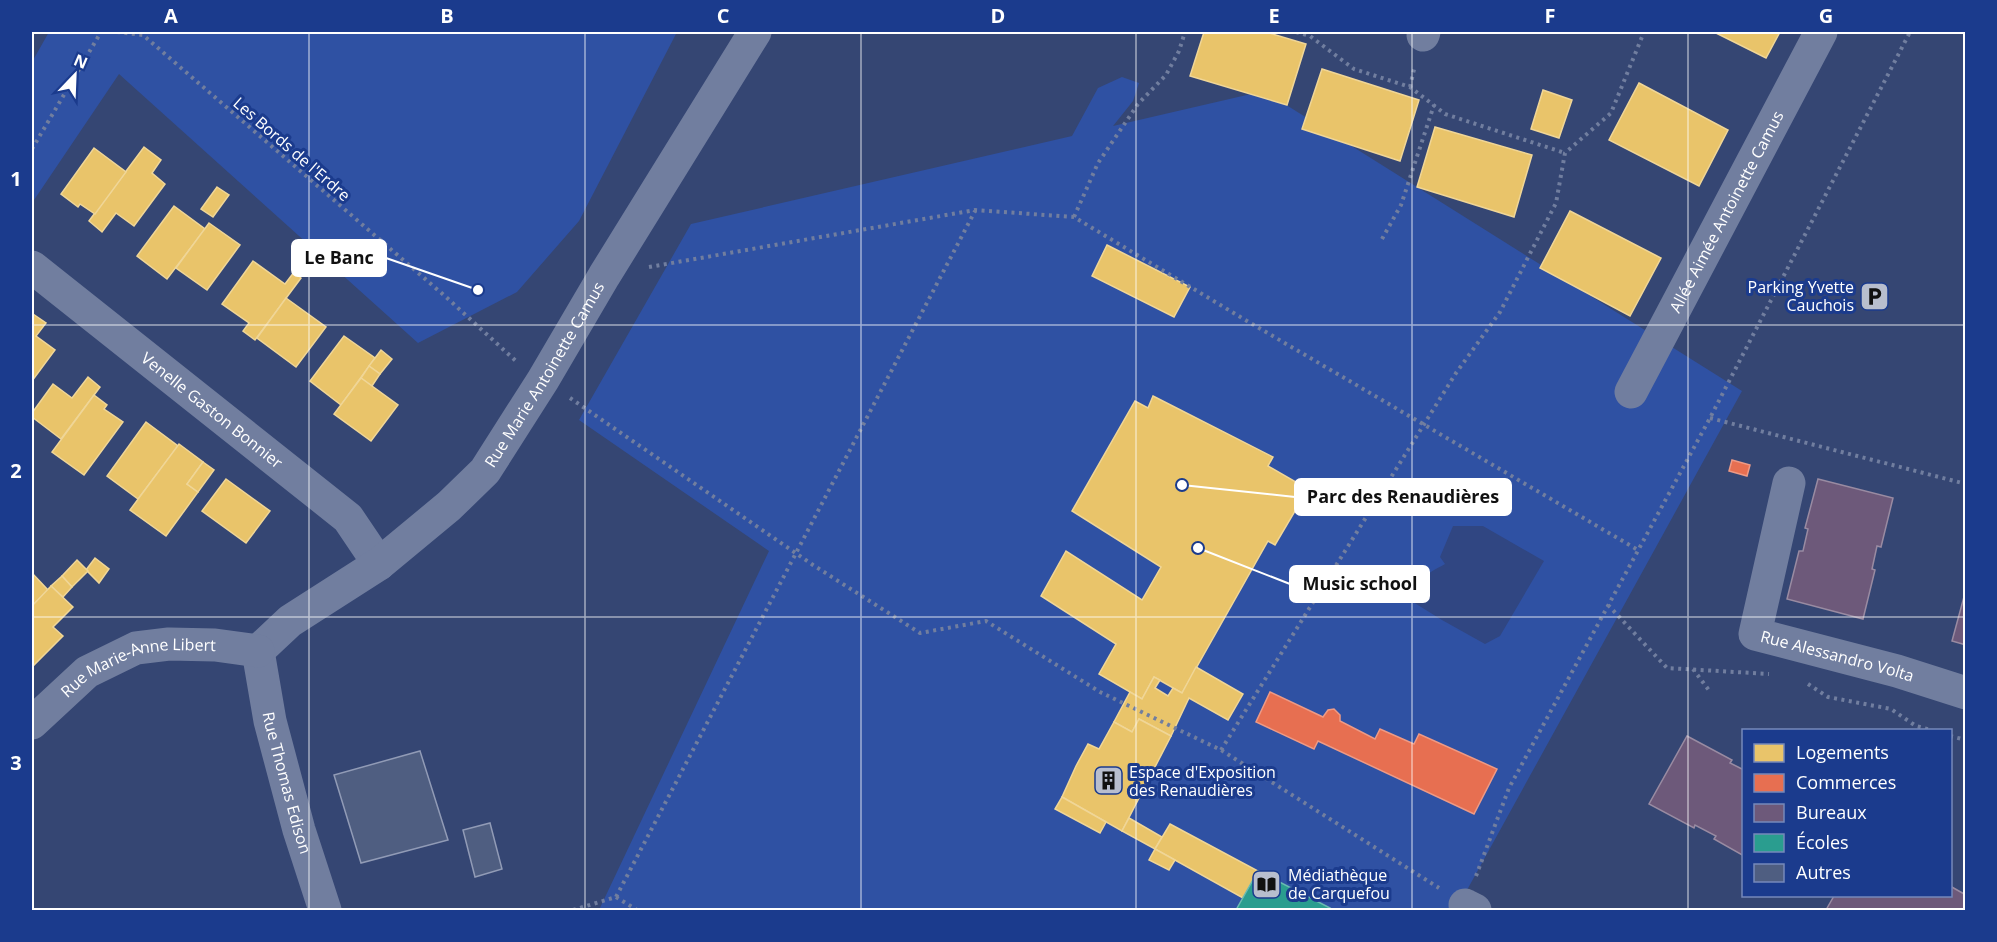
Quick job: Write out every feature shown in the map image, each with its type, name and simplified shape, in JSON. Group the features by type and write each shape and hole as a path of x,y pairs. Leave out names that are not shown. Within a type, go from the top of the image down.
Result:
{"street":[{"name":"Rue Marie Antoinette Camus","path":"258,651 290,621 380,564 449,506 486,471 755,32"},
{"name":"Allée Aimée Antoinette Camus","path":"1631,392 1821,32"},
{"name":"Venelle Gaston Bonnier","path":"32,267 348,518 380,564"},
{"name":"Rue Alessandro Volta","path":"1789,483 1755,634 1897,671 1965,693"},
{"name":"Rue Marie-Anne Libert","path":"32,723 87,672 136,648 169,644 215,645 258,651"},
{"name":"Rue Thomas Edison","path":"258,651 270,721 299,830 325,910"}],"path":[{"path":"32,149 101,32"},
{"name":"Les Bords de l'Erdre","path":"117,32 142,35 446,297 513,360 796,553 920,633 986,621 1100,692 1221,750 1470,908"},
{"path":"1074,217 1098,163 1138,104 1166,75 1179,51 1185,32"},
{"path":"1296,32 1310,36 1354,69 1410,87 1445,114 1565,153"},
{"path":"1221,750 1456,373 1500,312 1556,203 1565,153 1611,113 1644,32"},
{"path":"1470,908 1509,788 1710,418 1910,32"},
{"path":"1382,239 1401,205 1434,105"},
{"path":"573,910 616,897 975,210"},
{"path":"604,276 704,256 975,210 1074,217 1638,550"},
{"path":"1710,418 1965,484"},
{"path":"1608,605 1667,668 1770,674"},
{"path":"1693,669 1711,693"},
{"path":"1800,678 1828,697 1891,709 1916,726 1927,729"},
{"path":"616,897 637,910"}],"shaded area":[{"path":"49,32 677,32 579,221 517,292 418,343 119,74 32,203 32,62"},
{"path":"1122,77 1139,83 1133,101 1113,126 1264,91 1742,391 1456,910 599,910 769,551 579,420 691,224 1072,136 1098,88"},
{"path":"1453,526 1483,526 1544,561 1500,636 1485,644 1413,602 1423,578 1445,564 1440,557"}],"building: Logements":[{"path":"1204,32 1266,32 1306,44 1287,105 1190,76"},
{"path":"1714,32 1780,32 1766,58"},
{"path":"1322,69 1419,100 1400,161 1302,129"},
{"path":"1639,83 1728,130 1699,186 1609,140"},
{"path":"1543,90 1572,100 1559,138 1531,129"},
{"path":"1435,127 1532,155 1514,217 1417,187"},
{"path":"144,147 161,160 152,173 165,184 134,226 116,213 102,232 89,221"},
{"path":"94,148 126,172 95,214 80,204 78,207 61,194"},
{"path":"217,187 229,195 213,217 201,209"},
{"path":"174,206 205,229 167,279 137,256"},
{"path":"1570,211 1661,258 1630,316 1540,268"},
{"path":"209,223 240,245 207,290 176,268"},
{"path":"1107,245 1190,287 1174,317 1092,276"},
{"path":"253,261 285,284 294,272 301,278 255,340 243,331 249,323 222,304"},
{"path":"286,298 326,327 296,367 257,338"},
{"path":"33,314 46,323 36,336 55,350 32,381 32,316"},
{"path":"344,336 375,358 341,405 310,381"},
{"path":"381,350 392,359 380,374 369,366"},
{"path":"369,366 380,374 372,386 361,378"},
{"path":"88,377 100,387 61,439 32,417 32,413 53,384 72,398"},
{"path":"361,378 398,405 371,441 334,414"},
{"path":"94,395 107,405 104,409 123,422 84,475 52,452"},
{"path":"1153,396 1273,457 1268,466 1308,489 1275,545 1268,541 1182,693 1154,677 1142,699 1099,674 1116,644 1041,596 1066,551 1142,600 1161,567 1072,511 1135,401 1148,408"},
{"path":"146,422 178,446 138,499 107,476"},
{"path":"179,444 203,462 187,484 198,492 166,536 130,510"},
{"path":"203,462 214,470 198,492 187,484"},
{"path":"226,479 270,511 246,543 202,511"},
{"path":"95,558 109,569 99,583 86,570"},
{"path":"77,560 88,571 72,587 62,576"},
{"path":"32,573 48,590 32,606"},
{"path":"62,576 72,587 63,597 51,586"},
{"path":"51,586 73,607 53,627 63,636 34,665 32,662 32,606"},
{"path":"1196,667 1243,694 1228,720 1189,698 1171,736 1139,719 1132,732 1114,722 1130,692 1142,699 1154,677 1160,680 1155,688 1168,696 1173,688 1182,693"},
{"name":"Espace d'Exposition des Renaudières","path":"1139,719 1171,736 1122,831 1062,797 1088,744 1099,749 1114,722 1132,732"},
{"path":"1062,797 1106,822 1100,833 1055,809"},
{"path":"1129,818 1162,837 1155,849 1122,831"},
{"path":"1170,824 1258,871 1243,898 1155,849"},
{"path":"1155,849 1175,860 1169,870 1149,860"}],"building: Commerces":[{"path":"1732,460 1750,465 1747,476 1729,471"},
{"path":"1270,692 1323,717 1328,710 1334,709 1340,715 1340,721 1375,739 1380,729 1414,744 1419,734 1497,769 1474,814 1318,741 1314,749 1256,722"}],"building: Bureaux":[{"path":"1818,479 1893,498 1881,547 1877,546 1872,569 1875,570 1863,619 1787,599 1799,551 1803,551 1808,529 1805,528"},
{"path":"1966,593 1966,645 1952,641"},
{"path":"1687,736 1732,760 1730,763 1742,769 1742,855 1714,839 1716,836 1695,825 1694,828 1649,804"},
{"path":"1952,887 1966,895 1966,910 1826,910 1833,897 1952,897"}],"building: Écoles":[{"name":"Médiathèque de Carquefou","path":"1258,871 1330,908 1328,910 1236,910"}],"building: Autres":[{"path":"420,751 448,840 361,863 334,775"},
{"path":"490,823 502,869 475,877 463,830"}],"place":[{"name":"Le Banc","path":"478,290"},
{"name":"Parking Yvette Cauchois","path":"1875,296"},
{"name":"Parc des Renaudières","path":"1182,485"},
{"name":"Music school","path":"1198,548"},
{"name":"Espace d'Exposition des Renaudières","path":"1108,781"},
{"name":"Médiathèque de Carquefou","path":"1267,884"}]}
